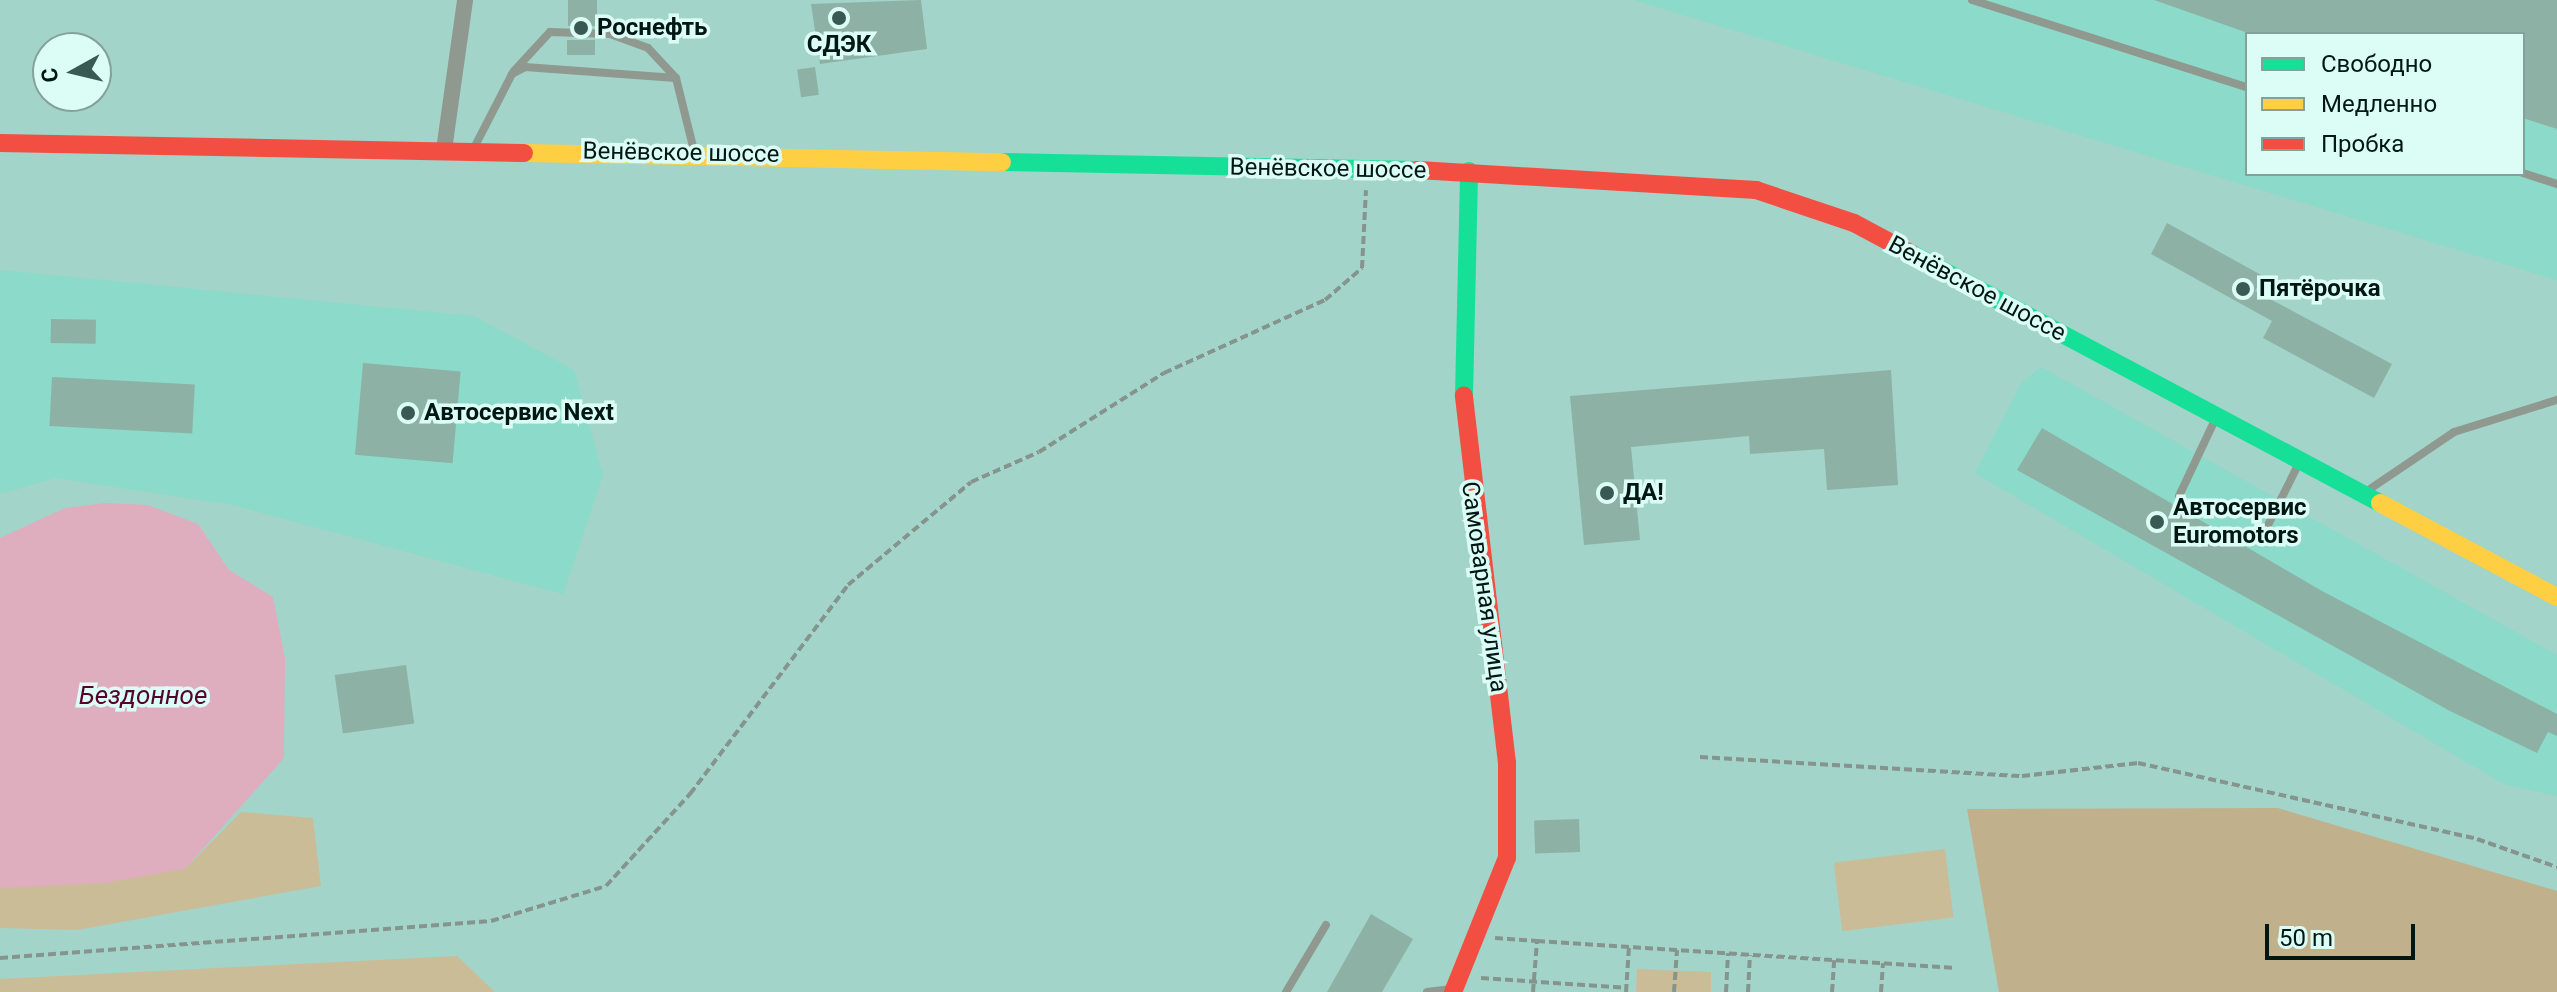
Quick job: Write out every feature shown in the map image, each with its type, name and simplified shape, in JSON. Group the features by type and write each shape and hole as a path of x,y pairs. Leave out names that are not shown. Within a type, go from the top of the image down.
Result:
{"main road":[{"name":"Венёвское шоссе","path":"0,143 694,152 1367,171 1469,171 1692,183 1811,205 2557,597"},
{"name":"Самоварная улица","path":"1456,986 1507,858 1507,763 1464,415 1469,171"}],"street":[{"path":"444,150 465,0"}],"lane":[{"path":"1972,0 2245,86"},
{"path":"473,150 512,74 550,32 610,34 648,48 676,78 694,152"},
{"path":"512,74 525,67 676,78"},
{"path":"2525,174 2557,184"},
{"path":"2363,494 2454,432 2557,400"},
{"path":"2179,496 2217,416"},
{"path":"2267,527 2300,461"},
{"path":"1286,992 1326,925"},
{"path":"1427,992 1456,986"}],"path":[{"path":"0,958 491,921 606,886 690,794 848,585 971,482 1039,452 1164,373 1325,300 1362,268 1367,171"},
{"path":"1700,757 2022,776 2138,763 2477,839 2557,867"},
{"path":"1476,937 1952,968"},
{"path":"1533,992 1537,941"},
{"path":"1456,986 1534,982 1626,990 1629,947"},
{"path":"1674,992 1677,950"},
{"path":"1726,992 1728,953"},
{"path":"1748,992 1750,955"},
{"path":"1832,992 1834,960"},
{"path":"1881,992 1883,963"}],"shaded area":[{"path":"1634,0 2557,0 2557,280"},
{"path":"0,270 474,316 574,370 603,475 563,594 233,505 55,478 0,494"},
{"path":"2041,367 2557,655 2557,796 2504,784 1975,473 2022,382"},
{"path":"2278,808 2557,891 2557,992 1999,992 1967,809"},
{"path":"241,812 313,818 321,886 77,930 0,928 0,888 185,869"},
{"path":"1945,849 1953,917 1842,931 1834,863"},
{"path":"457,956 495,992 0,992 0,979"},
{"path":"1637,969 1711,972 1711,992 1636,992"}],"water":[{"name":"Бездонное","path":"105,503 148,505 198,524 229,570 273,597 285,659 284,758 185,869 104,883 0,888 0,538 65,508"}],"building":[{"path":"568,0 597,0 597,26 568,26"},
{"path":"921,0 927,49 820,64 811,4"},
{"path":"2154,0 2557,0 2557,129 2525,119 2525,32 2245,32"},
{"path":"567,40 595,40 595,55 567,55"},
{"path":"815,67 819,95 801,97 797,70"},
{"path":"2167,223 2263,276 2255,291 2392,364 2374,398 2263,338 2272,321 2151,254"},
{"path":"51,319 96,320 96,344 51,343"},
{"name":"Автосервис Next","path":"363,363 461,372 453,463 355,455"},
{"path":"1891,370 1898,485 1827,490 1824,449 1750,454 1749,436 1631,447 1640,540 1584,545 1570,396"},
{"path":"52,377 195,384 192,433 49,426"},
{"path":"2042,428 2322,591 2557,714 2557,736 2548,732 2537,753 2450,711 2017,470"},
{"path":"406,665 414,723 343,733 335,675"},
{"path":"1579,819 1580,852 1535,854 1534,821"},
{"path":"1371,914 1413,939 1382,992 1327,992"}],"traffic: fast":[{"path":"1002,162 1418,170"},
{"path":"1464,396 1469,171"},
{"path":"1910,253 2380,503"}],"traffic: slow":[{"path":"524,153 1002,162"},
{"path":"2380,503 2557,597"}],"traffic: jam":[{"path":"0,143 524,153"},
{"path":"1418,170 1756,190 1854,223 1910,253"},
{"path":"1453,992 1507,858 1507,763 1464,396"}],"place":[{"name":"СДЭК","path":"839,18"},
{"name":"Роснефть","path":"581,28"},
{"name":"Пятёрочка","path":"2243,289"},
{"name":"Автосервис Next","path":"408,413"},
{"name":"ДА!","path":"1607,493"},
{"name":"Автосервис Euromotors","path":"2157,522"}]}
